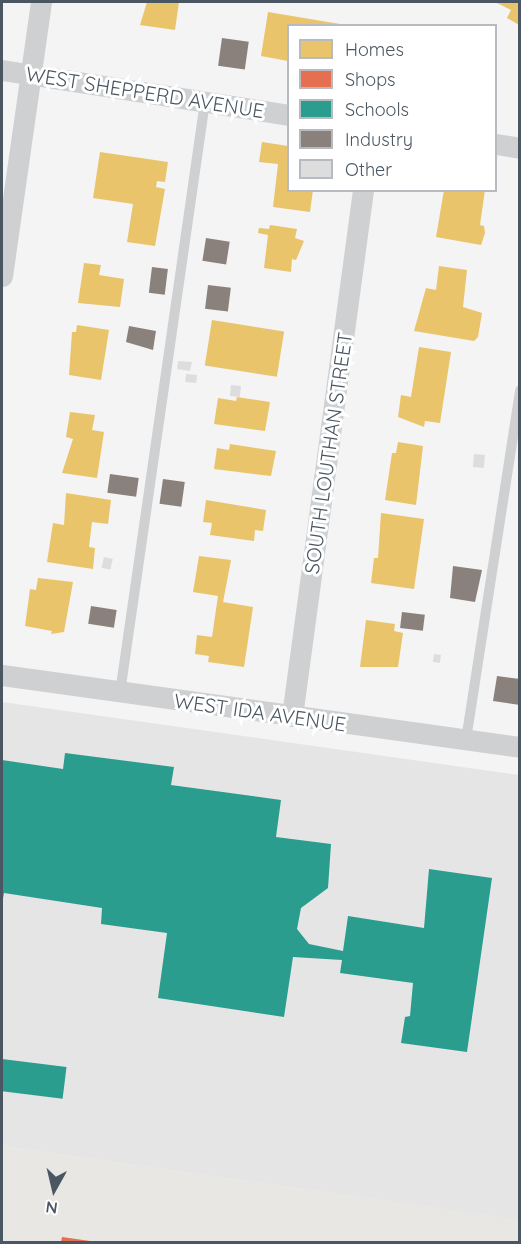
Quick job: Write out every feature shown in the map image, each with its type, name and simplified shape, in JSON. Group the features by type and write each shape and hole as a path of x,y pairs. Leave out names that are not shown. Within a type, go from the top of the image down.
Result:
{"street":[{"path":"2,276 41,2"},
{"name":"WEST SHEPPERD AVENUE","path":"2,70 287,115"},
{"path":"497,144 519,148"},
{"name":"SOUTH LOUTHAN STREET","path":"292,716 363,192"},
{"name":"WEST IDA AVENUE","path":"2,675 519,747"}],"lane":[{"path":"120,693 205,102"},
{"path":"466,740 519,390"}],"shaded area":[{"path":"2,702 519,775 519,1220 2,1146"},
{"path":"2,1146 520,1220 519,1242 2,1242"}],"building: Homes":[{"path":"147,2 179,2 175,30 140,25"},
{"path":"495,2 520,2 519,25 507,18 511,10"},
{"path":"268,12 340,24 287,24 287,61 261,56"},
{"path":"262,142 287,146 287,192 313,192 310,212 273,207 278,164 259,162"},
{"path":"100,152 168,162 165,182 157,181 156,187 165,189 155,246 127,242 133,204 93,198"},
{"path":"444,192 485,192 480,225 484,226 485,233 481,245 436,237"},
{"path":"270,225 297,229 295,238 304,241 296,260 292,259 291,272 264,268 268,235 258,233 259,228 269,229"},
{"path":"84,263 101,265 99,275 124,279 120,307 78,303"},
{"path":"439,266 467,270 463,307 482,313 478,337 474,341 414,331 426,288 436,290"},
{"path":"212,320 284,331 277,377 205,365"},
{"path":"77,325 109,330 101,380 69,375 72,332 76,332"},
{"path":"419,347 451,352 440,423 425,421 424,427 398,417 401,395 411,397"},
{"path":"237,397 270,402 265,431 214,424 218,398 236,401"},
{"path":"70,412 95,415 92,430 104,432 97,478 62,473 73,439 66,437"},
{"path":"398,442 423,446 416,505 385,500 392,453 396,453"},
{"path":"230,444 276,451 271,476 214,469 217,448 229,450"},
{"path":"66,493 111,500 108,524 92,522 89,547 95,548 93,569 47,562 53,523 64,525"},
{"path":"206,500 266,510 263,531 255,530 254,541 210,535 212,523 203,522"},
{"path":"381,513 424,519 414,589 371,583 374,558 378,558"},
{"path":"199,556 231,560 223,602 253,607 244,667 208,662 209,656 195,654 197,635 212,637 218,596 193,592"},
{"path":"38,578 73,582 64,632 51,634 52,631 25,626 30,589 36,590"},
{"path":"366,620 395,624 394,631 403,633 398,667 360,667"}],"building: Shops":[{"path":"62,1237 90,1241 90,1242 61,1242"}],"building: Schools":[{"path":"65,753 174,767 171,785 281,800 276,837 331,844 328,888 301,908 297,929 309,944 343,951 348,916 424,928 429,869 492,878 467,1052 401,1043 405,1017 410,1016 413,983 340,973 342,960 293,957 284,1017 158,998 167,933 101,924 102,908 4,893 2,904 2,760 63,769"},
{"path":"2,1059 67,1067 63,1099 2,1091"}],"building: Industry":[{"path":"222,38 249,42 245,69 218,66"},
{"path":"206,238 230,242 226,264 202,261"},
{"path":"152,267 168,269 165,295 149,293"},
{"path":"208,285 231,288 228,312 205,309"},
{"path":"129,326 156,331 153,350 126,342"},
{"path":"110,474 139,478 136,497 107,493"},
{"path":"163,479 185,482 181,507 160,504"},
{"path":"453,566 482,570 475,602 450,598"},
{"path":"91,606 117,610 114,628 88,624"},
{"path":"402,612 425,615 423,631 400,628"},
{"path":"497,676 520,679 520,705 493,701"}],"building: Other":[{"path":"178,361 192,362 190,371 177,369"},
{"path":"186,374 197,375 196,383 185,382"},
{"path":"231,385 241,386 240,397 230,396"},
{"path":"474,454 485,455 484,468 473,467"},
{"path":"104,557 113,559 110,570 102,568"},
{"path":"434,654 441,655 440,663 433,662"}]}
